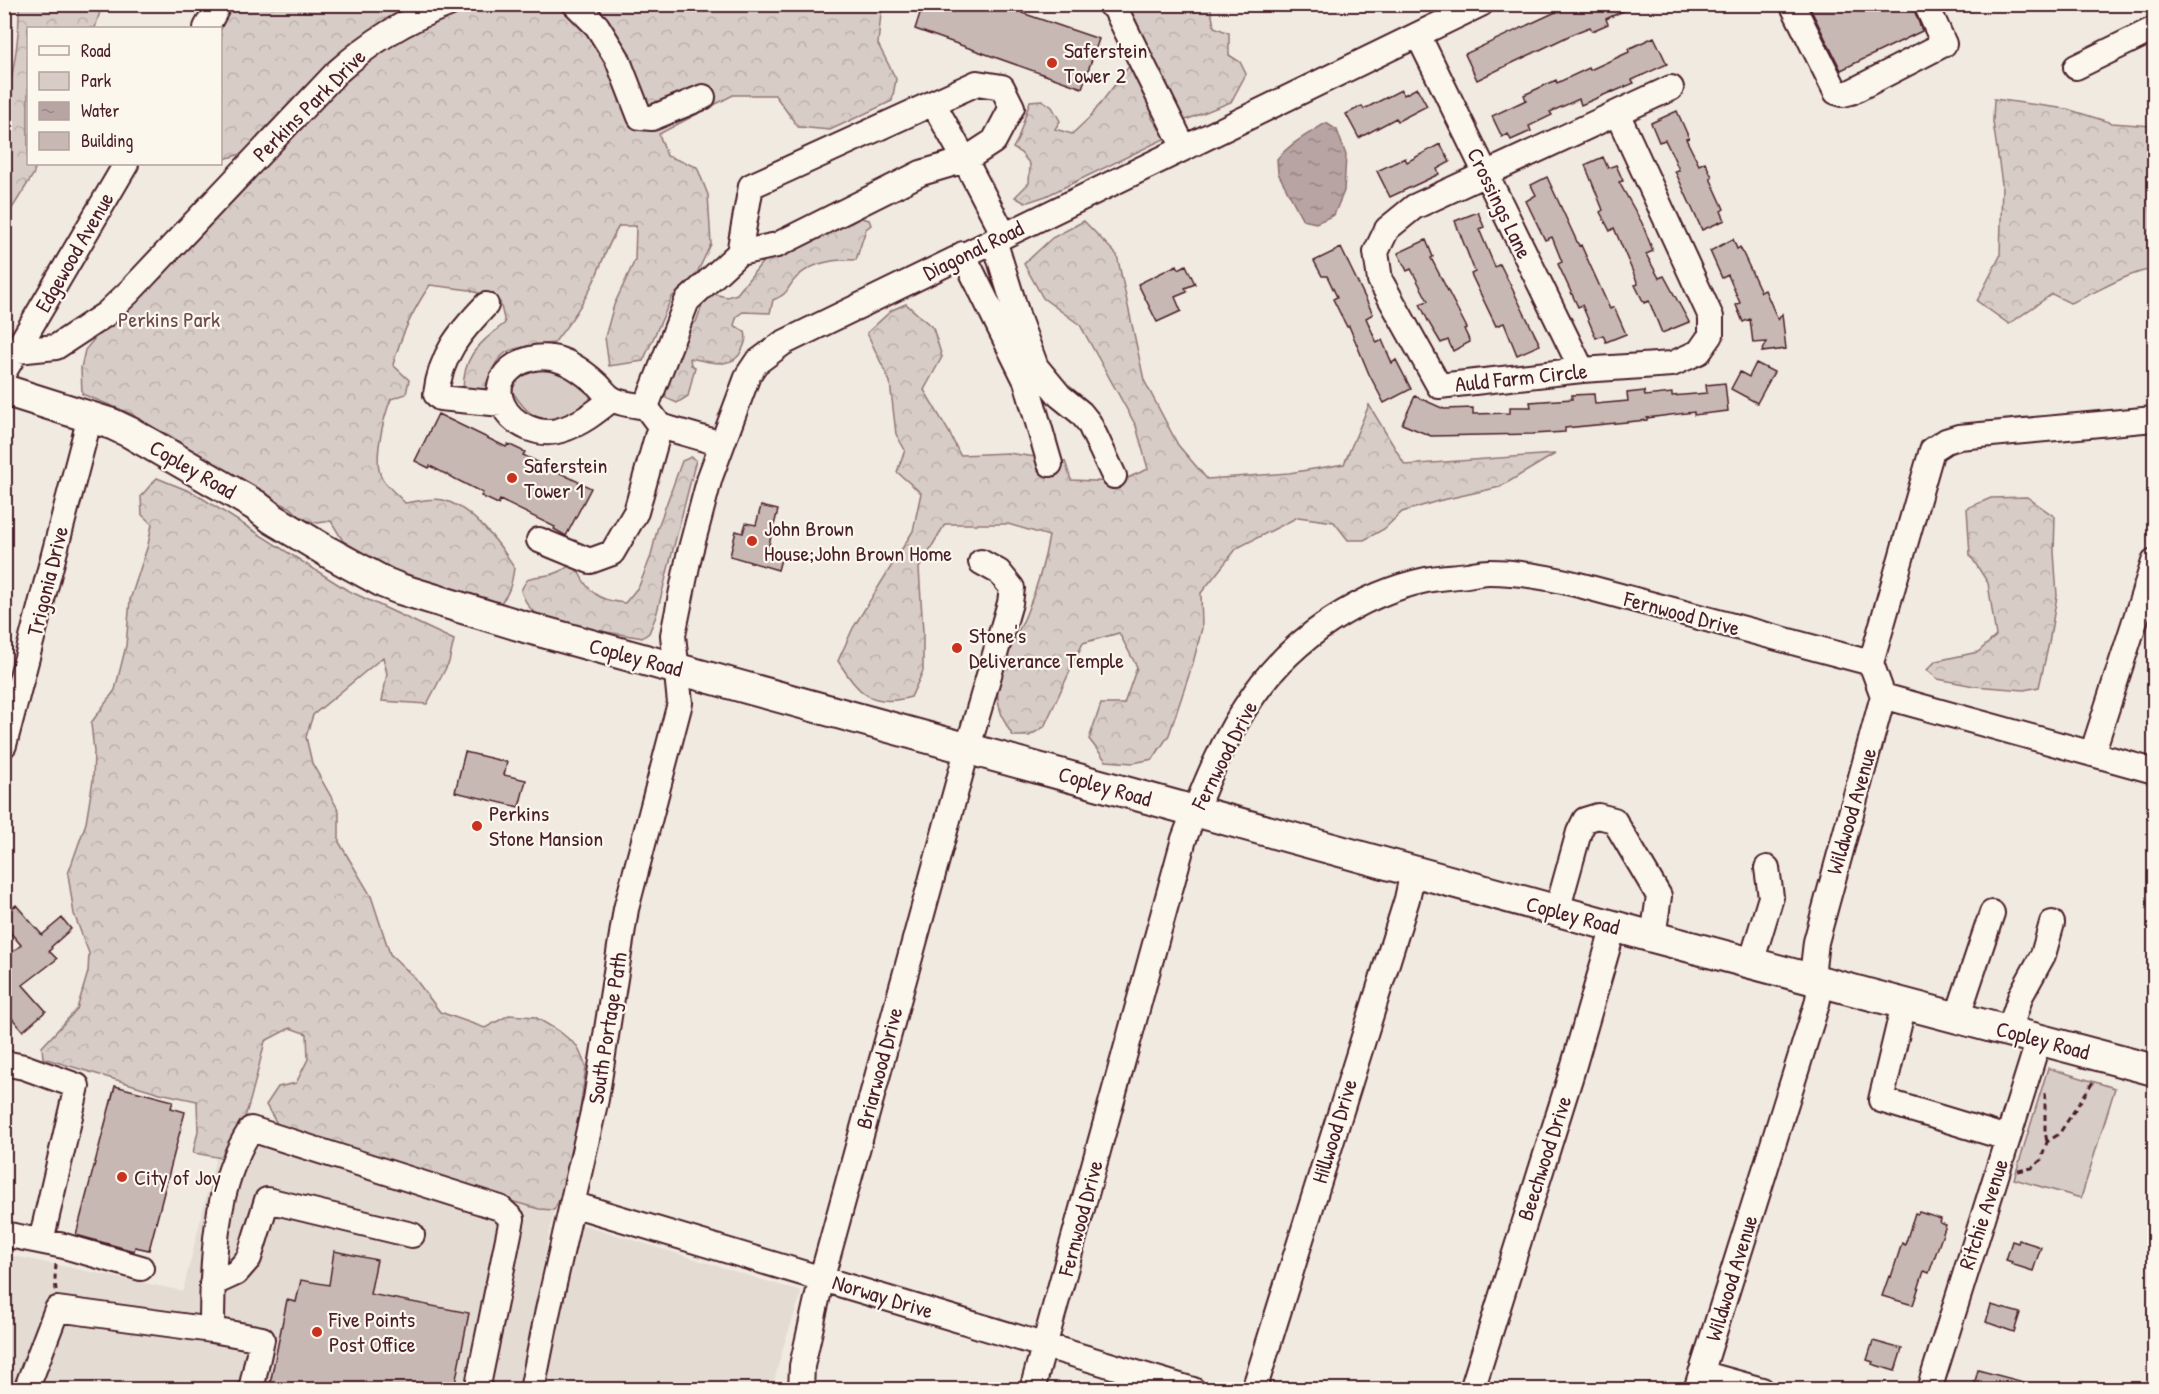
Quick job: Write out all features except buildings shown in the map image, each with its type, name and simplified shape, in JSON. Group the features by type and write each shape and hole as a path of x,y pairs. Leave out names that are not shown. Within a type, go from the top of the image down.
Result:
{"main road":[{"name":"Copley Road","path":"4,390 90,417 131,433 255,505 273,519 328,552 400,589 525,627 968,747 1194,812 2154,1070"}],"street":[{"path":"207,27 219,4"},
{"name":"Perkins Park Drive","path":"17,351 56,347 106,314 337,72 360,51 389,32 449,4"},
{"path":"575,4 597,26 617,58 640,117 652,118 704,97"},
{"path":"1109,4 1114,6 1184,148"},
{"name":"Diagonal Road","path":"675,668 673,635 686,567 710,477 748,375 767,352 963,254 1481,4"},
{"path":"1792,4 1836,92 1844,94 1944,44 1926,4"},
{"path":"2076,67 2154,29"},
{"name":"Crossings Lane","path":"1418,35 1582,370"},
{"path":"539,540 590,561 612,553 636,512 653,417 687,301 739,253 777,245 921,173 965,160 994,141 1012,107 1002,87 977,83 751,186 739,253"},
{"name":"Auld Farm Circle","path":"1617,113 1711,317 1711,335 1699,352 1672,364 1582,370 1439,386 1380,280 1376,252 1387,229 1414,207 1486,174 1617,113 1671,88"},
{"path":"933,103 965,160 999,237 1036,367 1060,396 1081,412 1089,423 1114,476"},
{"name":"Edgewood Avenue","path":"4,372 125,165"},
{"path":"963,254 1026,381 1050,465"},
{"path":"486,305 471,320 446,356 439,373 436,394 440,398 502,404"},
{"path":"612,399 584,421 559,431 536,431 512,418 502,404 500,392 503,378 513,365 528,358 551,358 577,368 612,399 722,444"},
{"name":"Trigonia Drive","path":"4,745 90,417"},
{"path":"2154,419 1959,437 1946,441 1932,450 1871,663 1883,696 2154,771"},
{"name":"Briarwood Drive","path":"801,1389 802,1366 822,1277 1010,603 1012,588 999,572 981,562"},
{"path":"2092,754 2154,562"},
{"name":"Fernwood Drive","path":"1032,1389 1184,839 1194,812 1240,717 1264,682 1284,660 1321,628 1368,600 1428,579 1487,572 1543,576 1871,663"},
{"name":"South Portage Path","path":"532,1389 596,1099 626,909 680,703 675,668"},
{"name":"Wildwood Avenue","path":"1699,1381 1817,1004 1819,994 1813,968 1816,942 1883,696"},
{"path":"1557,911 1584,820 1598,816 1614,820 1659,896 1653,937"},
{"path":"1751,963 1771,897 1767,868"},
{"name":"Hillwood Drive","path":"1254,1389 1407,899 1413,871"},
{"path":"1957,1018 1992,913"},
{"path":"2009,1031 2021,995 2043,955 2052,923"},
{"name":"Beechwood Drive","path":"1472,1389 1571,1075 1614,926"},
{"path":"1904,1004 1881,1100 2007,1138"},
{"name":"Ritchie Avenue","path":"1929,1389 2039,1039"},
{"path":"4,1063 24,1067 77,1086 50,1243"},
{"path":"212,1330 212,1271 224,1192 241,1143 251,1129 500,1208 512,1219 477,1389"},
{"path":"212,1284 236,1273 249,1258 267,1200 412,1235"},
{"name":"Norway Drive","path":"572,1204 1193,1389"},
{"path":"4,1234 50,1243 141,1268"},
{"path":"26,1389 57,1309 262,1339 250,1389"},
{"path":"1699,1381 1762,1389"}],"path":[{"path":"2047,1142 2059,1134 2096,1078"},
{"path":"2013,1173 2032,1168 2041,1160 2047,1142 2044,1131 2045,1092"},
{"path":"50,1243 59,1309"}],"shaded area":[{"path":"247,1114 280,1129 539,1209 554,1210 518,1389 5,1389 4,1254 183,1291 216,1157 228,1159"},
{"path":"581,1224 802,1292 783,1347 772,1389 543,1390"}],"green space":[{"path":"1210,4 1214,27 1229,33 1229,55 1240,62 1246,74 1231,102 1183,121 1127,5"},
{"path":"19,5 102,5 95,27 27,27 27,165 37,165 33,175 8,215 4,212 5,97 9,93 19,27"},
{"name":"Perkins Park","path":"228,5 890,5 881,13 878,44 896,79 892,101 830,130 798,127 775,95 733,95 659,134 667,156 697,167 708,195 711,244 696,275 672,297 643,361 609,366 605,337 614,305 635,260 636,226 619,226 588,293 554,343 521,347 504,354 493,369 481,400 463,392 464,379 469,360 474,352 505,323 500,302 470,290 430,285 408,324 393,365 409,380 406,394 391,399 388,407 380,439 379,471 387,485 405,503 434,499 454,504 474,518 493,538 514,568 509,589 497,606 370,564 356,549 343,541 331,521 318,523 302,519 291,508 225,473 169,435 146,425 132,414 82,394 81,368 85,350 251,151 222,160 222,27 214,27"},
{"path":"1130,65 1152,103 1152,118 1166,138 1046,196 1025,203 1015,197 1029,183 1030,164 1021,153 1013,148 1030,101 1042,100 1052,107 1060,121 1055,129 1072,134 1090,117"},
{"path":"1994,99 2067,109 2112,123 2152,126 2154,124 2154,269 2122,279 2070,303 2052,294 2009,324 1977,301 2000,256 2002,184 1993,122"},
{"path":"861,218 869,220 871,225 866,229 856,260 832,261 810,268 793,281 783,295 773,300 770,313 743,312 737,316 734,325 745,332 746,337 738,356 726,363 690,358 691,365 695,367 688,396 677,403 666,398 664,381 683,329 696,322 709,293 727,297 737,294 764,260 789,253"},
{"path":"1084,221 1117,255 1144,380 1178,445 1207,479 1289,473 1344,464 1369,405 1405,465 1555,454 1500,487 1402,512 1384,529 1364,540 1348,540 1334,522 1298,517 1237,548 1201,593 1202,628 1169,735 1153,759 1133,763 1106,761 1089,739 1101,704 1124,704 1137,667 1119,633 1083,643 1044,727 1029,736 1013,736 1003,718 998,702 1001,672 1034,594 1049,536 1008,524 945,524 919,568 923,671 911,697 885,701 875,699 852,682 838,661 853,628 913,531 921,493 897,472 905,450 896,434 890,382 867,333 892,310 906,304 933,328 942,357 924,390 960,455 1008,453 1065,461 1071,480 1118,482 1148,469 1136,426 1080,325 1043,298 1024,264 1052,238"},
{"path":"546,368 570,376 590,393 590,402 561,421 532,414 522,406 512,391 514,382 523,370"},
{"path":"691,457 696,460 656,616 649,633 642,638 584,628 542,616 531,609 521,591 528,579 557,573 571,565 596,594 612,601 625,603 639,586 682,461"},
{"path":"157,478 194,493 347,590 454,640 449,662 427,704 382,701 387,674 383,657 313,715 306,737 312,763 339,811 339,842 371,896 390,954 413,976 440,1012 485,1028 509,1015 535,1017 559,1031 577,1046 586,1066 576,1140 567,1185 554,1210 539,1209 500,1198 280,1129 266,1105 278,1087 296,1083 308,1059 307,1034 290,1028 265,1041 245,1116 228,1159 193,1153 198,1131 197,1101 160,1093 43,1058 42,1047 77,1009 88,972 89,953 74,914 68,874 86,823 93,780 94,752 91,723 115,690 126,646 130,600 148,545 152,524 142,515 141,496"},
{"path":"2027,497 2055,517 2054,552 2057,596 2039,687 2024,690 1974,686 1938,679 1927,670 1936,661 1978,652 1996,636 1988,583 1970,555 1967,508 1991,498"},
{"path":"2048,1068 2115,1088 2081,1198 2014,1179"}],"water":[{"path":"1326,123 1337,130 1346,155 1344,191 1334,215 1316,223 1303,220 1278,173 1277,159 1294,143"}],"place":[{"name":"Saferstein Tower 2","path":"1052,63"},
{"name":"Saferstein Tower 1","path":"512,478"},
{"name":"John Brown House;John Brown Home","path":"752,541"},
{"name":"Stone's Deliverance Temple","path":"957,648"},
{"name":"Perkins Stone Mansion","path":"477,826"},
{"name":"City of Joy","path":"122,1177"},
{"name":"Five Points Post Office","path":"317,1332"}]}
